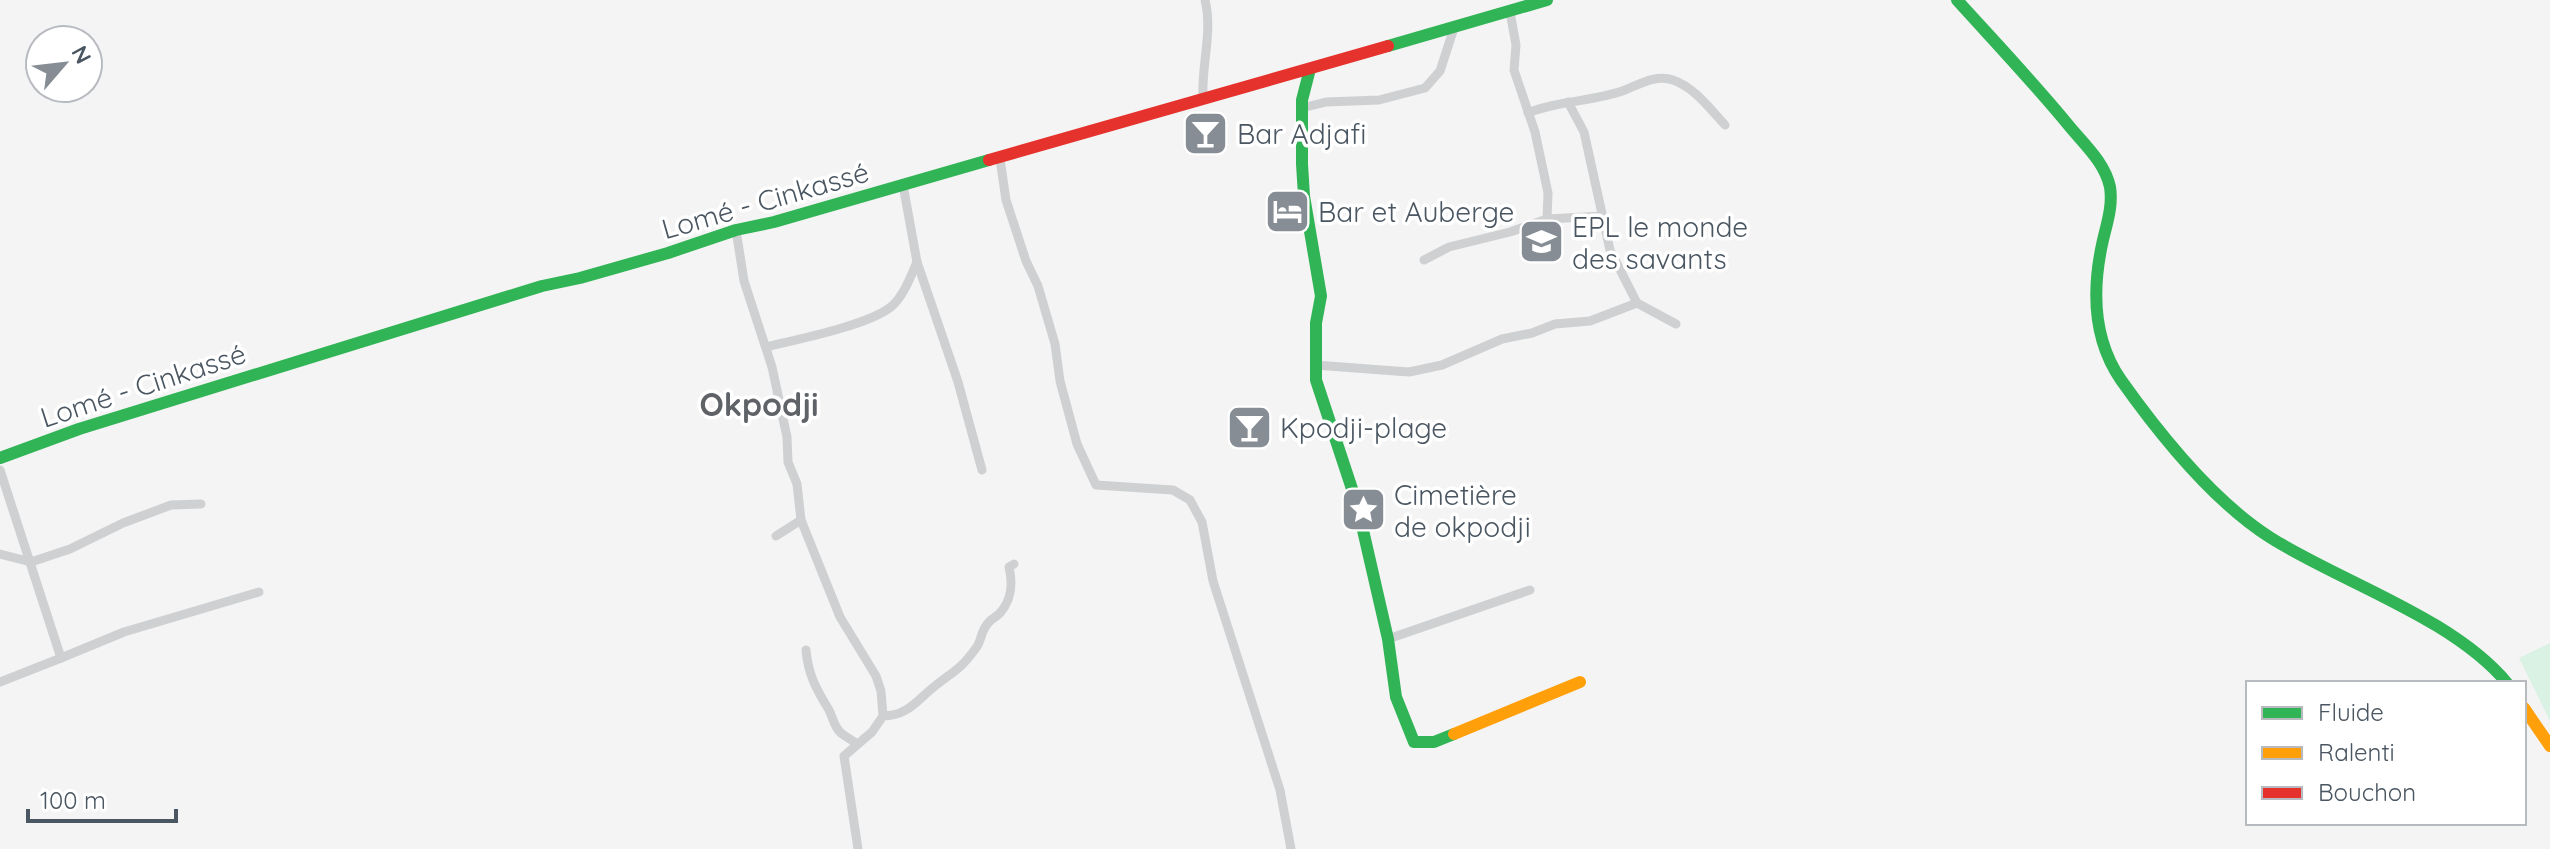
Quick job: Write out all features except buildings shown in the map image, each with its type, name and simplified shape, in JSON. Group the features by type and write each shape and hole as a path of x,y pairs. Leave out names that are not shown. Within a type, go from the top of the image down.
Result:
{"main road":[{"name":"Lomé - Cinkassé","path":"0,458 263,370 542,286 580,278 736,230 1000,159 1547,0"},
{"path":"1957,0 2089,149 2109,180 2109,214 2096,279 2094,312 2100,340 2121,380 2226,504 2267,536 2456,639 2487,661 2505,681"},
{"path":"1310,69 1302,108 1304,196 1321,296 1316,323 1316,380 1357,504 1388,639 1396,697 1414,742 1434,742 1580,682"},
{"path":"2526,711 2550,746"}],"street":[{"path":"1203,101 1203,60 1209,36 1205,0"},
{"path":"1510,12 1516,45 1514,70 1535,132 1548,193 1547,219"},
{"path":"1302,108 1326,102 1379,100 1425,88 1440,71 1454,28"},
{"path":"1528,113 1543,107 1592,99 1652,79 1669,78 1683,84 1725,125"},
{"path":"1568,102 1584,132 1610,250 1637,303 1676,324"},
{"path":"1000,159 1006,200 1026,261 1038,286 1055,344 1060,381 1080,455 1090,476 1096,485 1173,490 1190,500 1202,522 1213,581 1280,790 1291,849"},
{"path":"903,185 917,262 958,382 982,470"},
{"path":"1424,260 1449,247 1547,219 1602,216"},
{"path":"736,230 744,281 766,347 787,437 788,462 797,484 801,520 840,617 876,676 881,691 883,716 872,732 844,756 858,849"},
{"path":"766,347 808,338 883,312 894,304 917,262"},
{"path":"1315,365 1409,372 1442,365 1502,339 1555,324 1590,321 1637,303"},
{"path":"0,470 61,658"},
{"path":"0,554 31,562 70,549 123,523 171,505 201,504"},
{"path":"776,536 801,520"},
{"path":"883,716 894,716 909,710 965,663 978,647 984,628 1003,609 1012,589 1009,567 1014,564"},
{"path":"1388,639 1530,590"},
{"path":"0,682 124,632 259,592"},
{"path":"806,650 809,676 815,689 830,711 835,725 857,744"}],"green space":[{"path":"2550,643 2550,721 2519,658"}],"traffic: fast":[{"path":"1388,46 1547,0"},
{"path":"1957,0 2042,94 2104,170 2111,200 2097,276 2100,330 2111,364 2153,423 2209,487 2250,523 2300,554 2428,620 2484,660 2505,681"},
{"path":"1310,69 1302,100 1302,164 1304,196 1321,296 1316,323 1316,380 1357,504 1388,639 1396,697 1414,742 1434,742 1454,734"},
{"path":"0,458 79,429 542,286 580,278 736,230 774,222 989,160"}],"traffic: slow":[{"path":"1454,734 1580,682"},
{"path":"2526,711 2550,746"}],"traffic: jam":[{"path":"989,160 1388,46"}],"place":[{"name":"Bar Adjafi","path":"1206,133"},
{"name":"Bar et Auberge","path":"1287,211"},
{"name":"EPL le monde des savants","path":"1541,242"},
{"name":"Kpodji-plage","path":"1249,427"},
{"name":"Cimetière de okpodji","path":"1363,510"}],"district":[{"name":"Okpodji","path":"759,404"}]}
